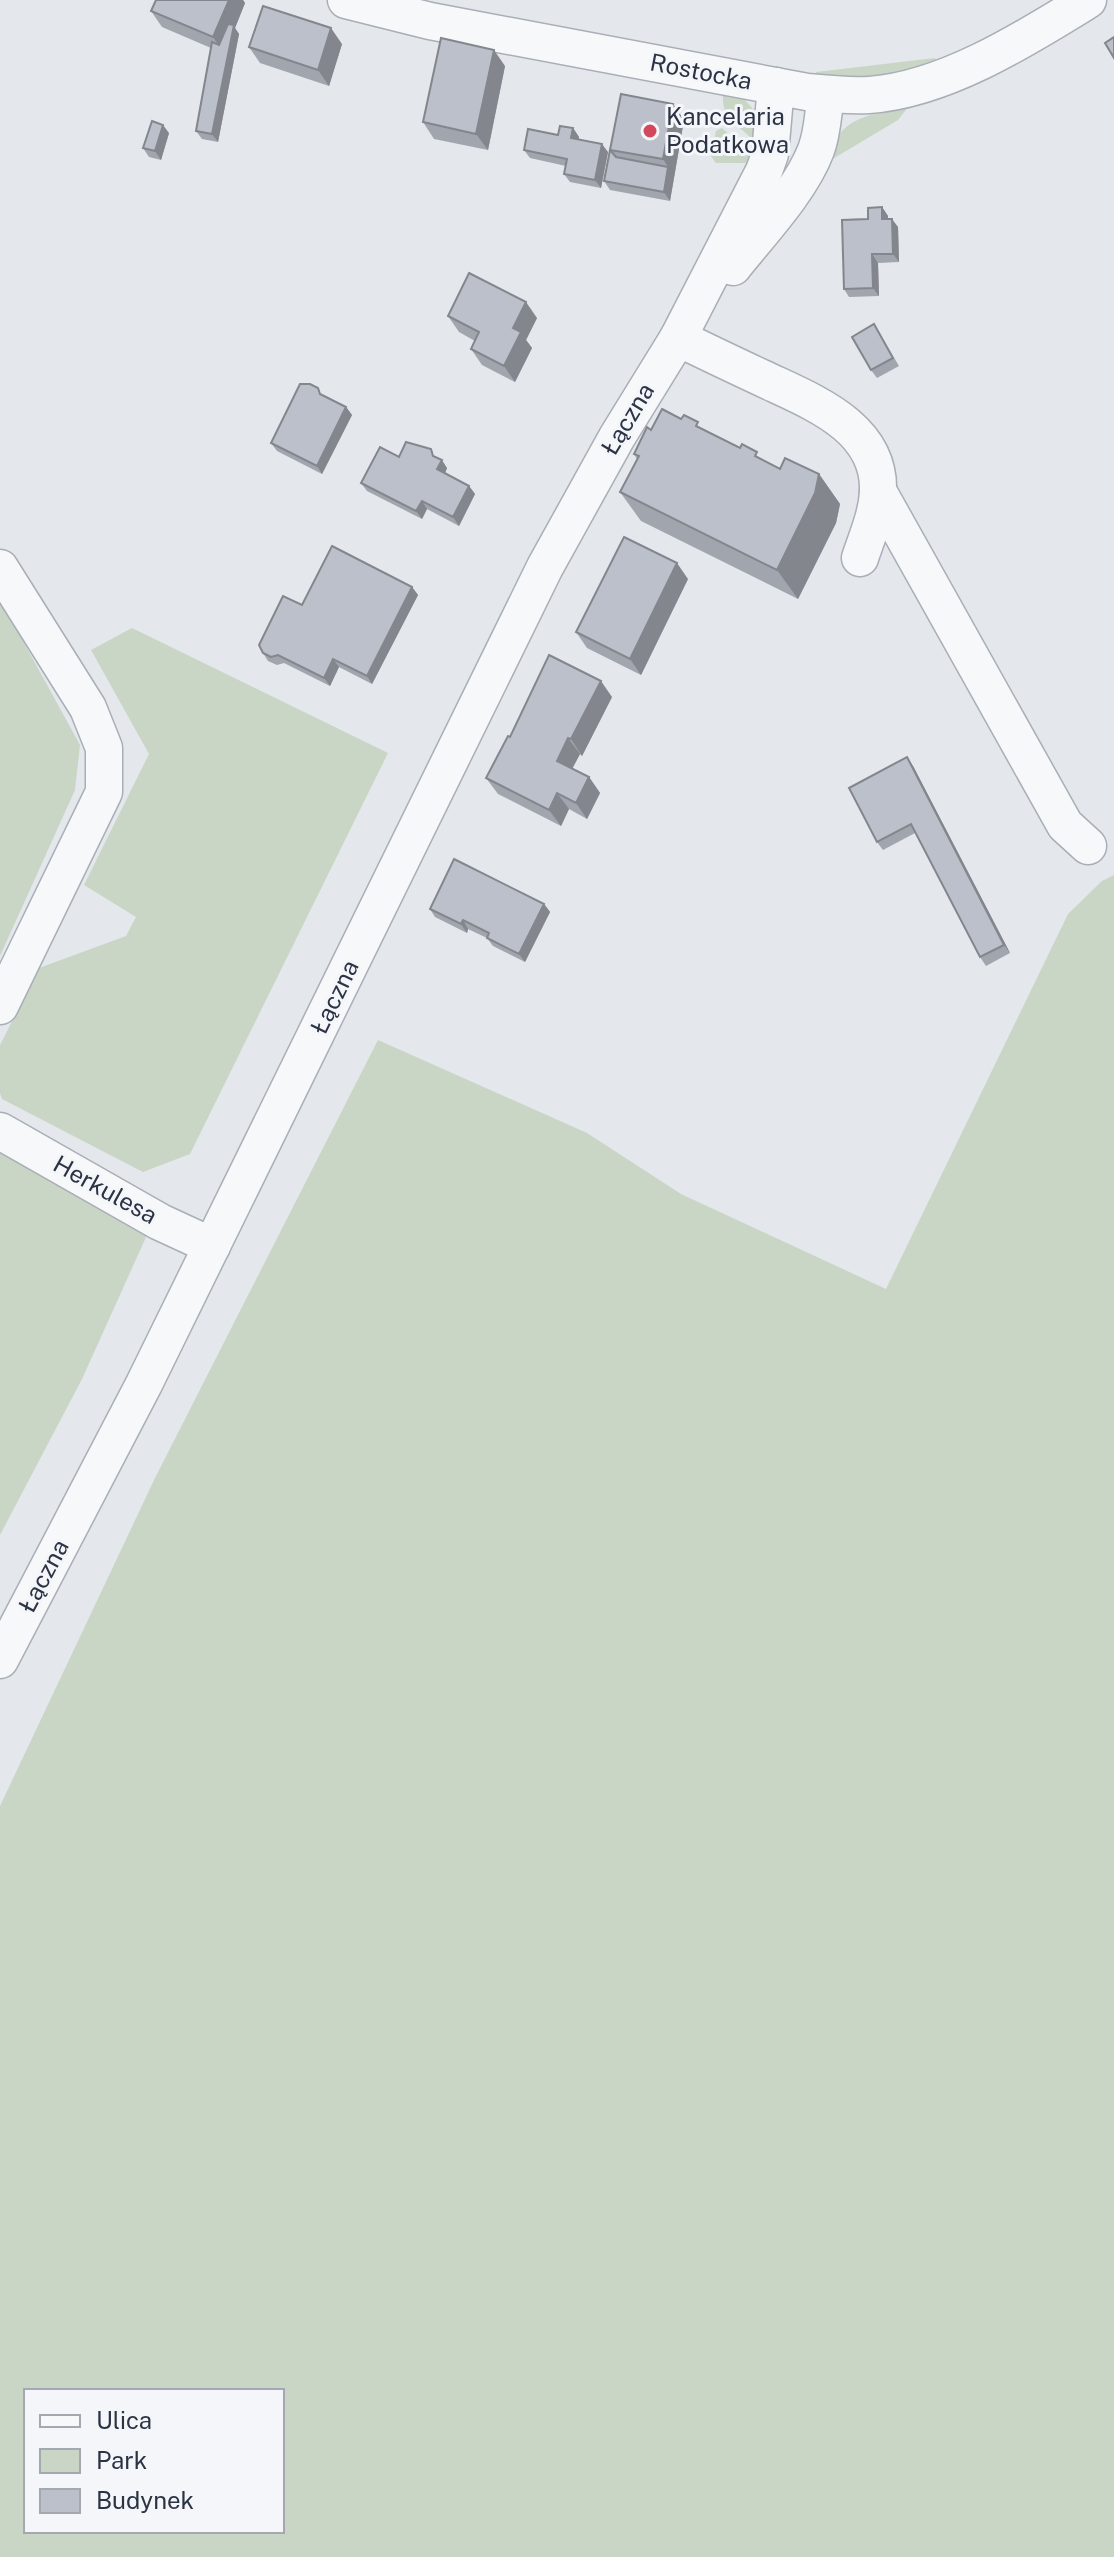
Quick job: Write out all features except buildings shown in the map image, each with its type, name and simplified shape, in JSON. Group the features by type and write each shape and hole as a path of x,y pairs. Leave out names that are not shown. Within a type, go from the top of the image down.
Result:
{"street":[{"name":"Rostocka","path":"346,0 430,21 776,86 826,94 869,95 939,79 1032,33 1088,0"},
{"name":"Łączna","path":"0,1660 144,1384 545,567 617,437 678,338 764,171 770,154 776,86"},
{"name":"Łączna","path":"678,338 802,175 816,149 826,94"},
{"path":"678,338 824,407 854,431 875,466 878,491 873,520 860,558"},
{"path":"878,491 1065,825 1088,846"},
{"path":"0,568 88,708 104,748 104,792 0,1006"},
{"name":"Herkulesa","path":"0,1131 160,1222 212,1246"}],"green space":[{"path":"935,58 936,61 891,73 862,77 815,76 816,72"},
{"path":"723,93 745,100 759,116 753,140 727,115"},
{"path":"909,106 898,120 826,163 831,147 846,127 867,116"},
{"path":"722,128 749,153 752,158 750,163 716,163 711,156 716,131"},
{"path":"0,599 80,745 75,790 0,956"},
{"path":"132,628 388,753 190,1154 143,1172 2,1099 0,1093 0,1045 39,968 126,936 136,917 84,885 149,754 91,650"},
{"path":"1114,875 1114,2557 0,2557 0,1806 155,1478 378,1040 587,1133 681,1194 886,1289 1068,914 1102,881"},
{"path":"0,1151 147,1235 82,1379 0,1535"}],"place":[{"name":"Kancelaria Podatkowa","path":"650,131"}]}
